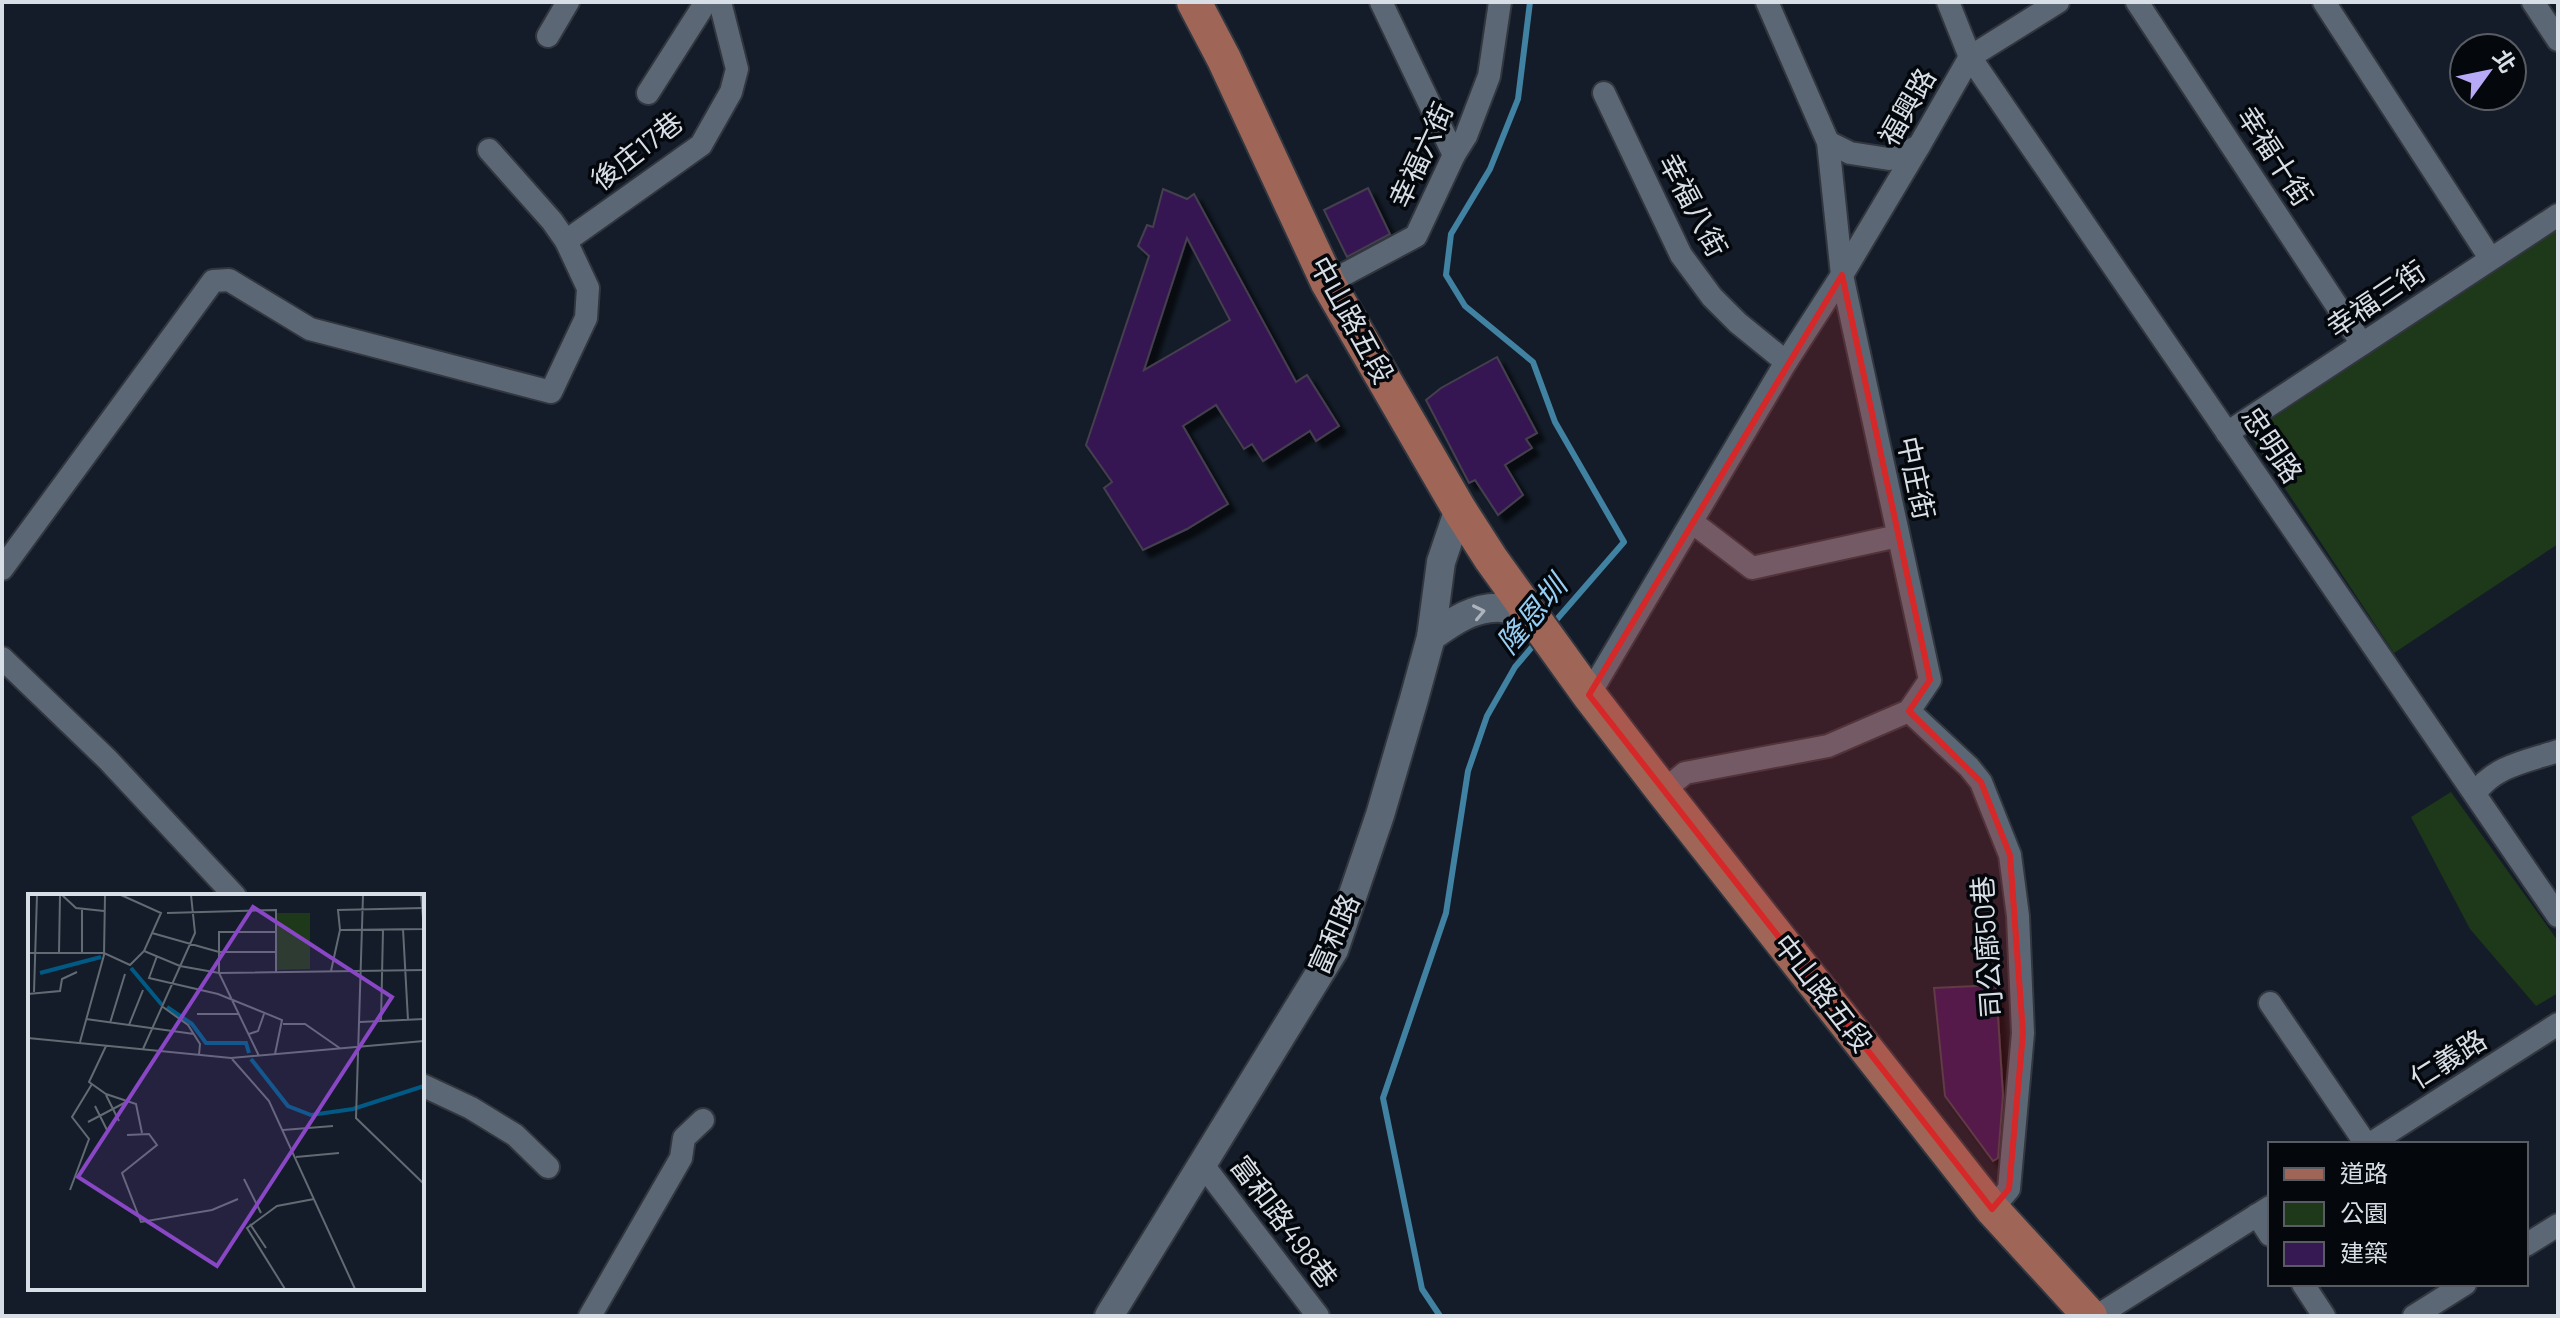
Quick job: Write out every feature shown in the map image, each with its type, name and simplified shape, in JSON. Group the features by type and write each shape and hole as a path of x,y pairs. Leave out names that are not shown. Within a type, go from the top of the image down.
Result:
{"main road":[{"name":"中山路五段","path":"1194,2 1224,59 1328,283 1459,509 1589,695 1663,791 1992,1209 2090,1316"}],"street":[{"path":"548,36 568,2"},
{"path":"1381,2 1454,155"},
{"name":"幸福六街","path":"1328,283 1416,236 1466,136 1489,76 1500,2"},
{"name":"中庄街","path":"1767,2 1828,142 1842,275 1930,680 1909,711"},
{"name":"忠明路","path":"1948,2 1970,57 2558,916"},
{"name":"福興路","path":"1589,695 1970,57 2058,2"},
{"name":"幸福十街","path":"2137,2 2362,344"},
{"path":"2324,2 2490,258"},
{"path":"2533,2 2558,40"},
{"path":"648,93 711,4"},
{"name":"後庄17巷","path":"566,241 701,145 731,92 737,69 711,4"},
{"name":"幸福八街","path":"1604,93 1681,255 1712,297 1786,362"},
{"path":"1828,142 1850,153 1889,159 1919,146"},
{"path":"2,569 213,281 229,280 310,329 551,392 586,318 588,288 566,241 552,221 489,150"},
{"name":"幸福三街","path":"2227,433 2558,215"},
{"name":"富和路","path":"1109,1316 1334,950 1380,815 1431,637 1441,562 1459,509"},
{"path":"1692,522 1752,568 1898,536"},
{"path":"1431,637 1461,616 1477,611 1503,608 1535,620"},
{"path":"2,658 108,760 233,894"},
{"path":"1663,791 1685,773 1828,746 1909,711"},
{"name":"司公廍50巷","path":"1909,711 1981,782 2010,855 2018,916 2023,1033 2009,1189 1992,1209"},
{"path":"2475,794 2482,782 2505,767 2558,751"},
{"path":"2270,1003 2367,1142"},
{"name":"仁義路","path":"2371,1142 2558,1024"},
{"path":"424,1086 471,1108 515,1135 548,1167"},
{"path":"590,1316 681,1158 684,1138 703,1120"},
{"name":"富和路498巷","path":"1203,1165 1318,1316"},
{"path":"2097,1316 2264,1211"},
{"path":"2528,1244 2558,1225"},
{"path":"2304,1286 2324,1316"},
{"path":"2414,1316 2462,1286"}],"highlighted area":[{"path":"1842,275 1930,680 1909,711 1981,782 2010,855 2023,1033 2009,1189 1992,1209 1589,695"}],"green space":[{"path":"2558,229 2558,544 2394,653 2249,434"},
{"path":"2451,792 2558,941 2558,993 2536,1006 2470,929 2411,817"}],"building":[{"path":"1368,188 1390,234 1347,257 1324,210"},
{"path":"1163,189 1187,199 1194,194 1296,382 1307,375 1339,426 1316,441 1310,431 1263,461 1252,444 1244,449 1216,405 1183,426 1228,504 1187,529 1143,550 1104,488 1112,482 1086,445 1149,256 1138,246 1147,225 1153,227","holes":["1187,238 1230,320 1144,370"]},
{"path":"1497,357 1537,433 1526,439 1532,448 1505,465 1523,495 1498,515 1475,480 1469,483 1426,400 1441,388"},
{"path":"1996,985 2003,1095 1998,1158 1993,1161 1945,1096 1934,988"}],"waterway":[{"name":"隆恩圳","path":"1530,2 1518,99 1490,169 1451,234 1446,275 1465,306 1533,362 1555,422 1624,542 1551,626"},
{"name":"隆恩圳","path":"1440,1316 1422,1289 1383,1098 1446,913 1468,771 1487,716 1515,667 1538,640"}]}
